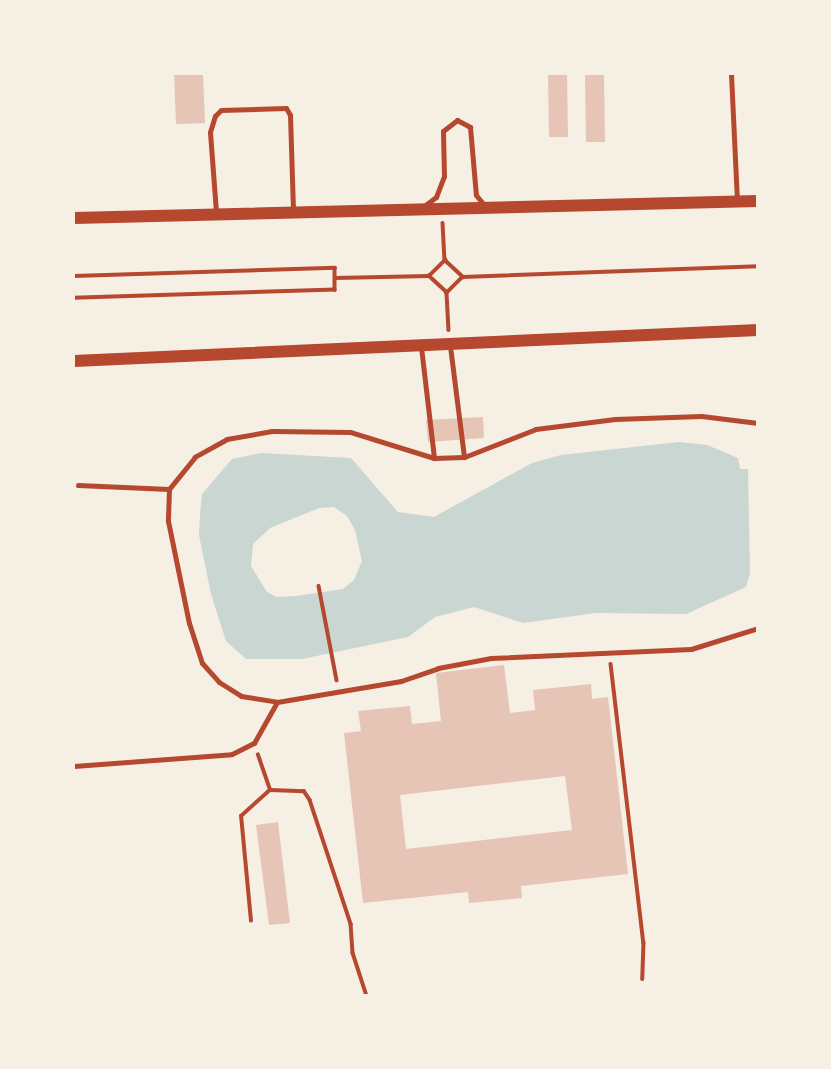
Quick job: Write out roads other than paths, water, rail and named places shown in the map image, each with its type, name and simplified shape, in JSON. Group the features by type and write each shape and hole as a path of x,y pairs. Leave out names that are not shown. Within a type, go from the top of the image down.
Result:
{"street":[{"path":"74,218 216,212 758,201"},
{"path":"74,361 758,330"}],"lane":[{"path":"731,74 737,201"},
{"path":"216,212 210,132 215,116 221,110 286,108 290,115 293,211"},
{"path":"422,208 436,197 444,176 443,131 457,120 470,127 476,195 485,206"},
{"path":"450,343 464,457"},
{"path":"421,344 434,458"},
{"path":"758,423 701,416 615,419 536,429 464,457 434,458 350,432 272,431 209,446 169,489 168,521 189,623 202,663 219,682 241,696 277,702 401,681 438,668 491,657 609,655 691,649 758,628"},
{"path":"78,485 169,489"},
{"path":"74,766 233,754 254,743 277,702"}]}
